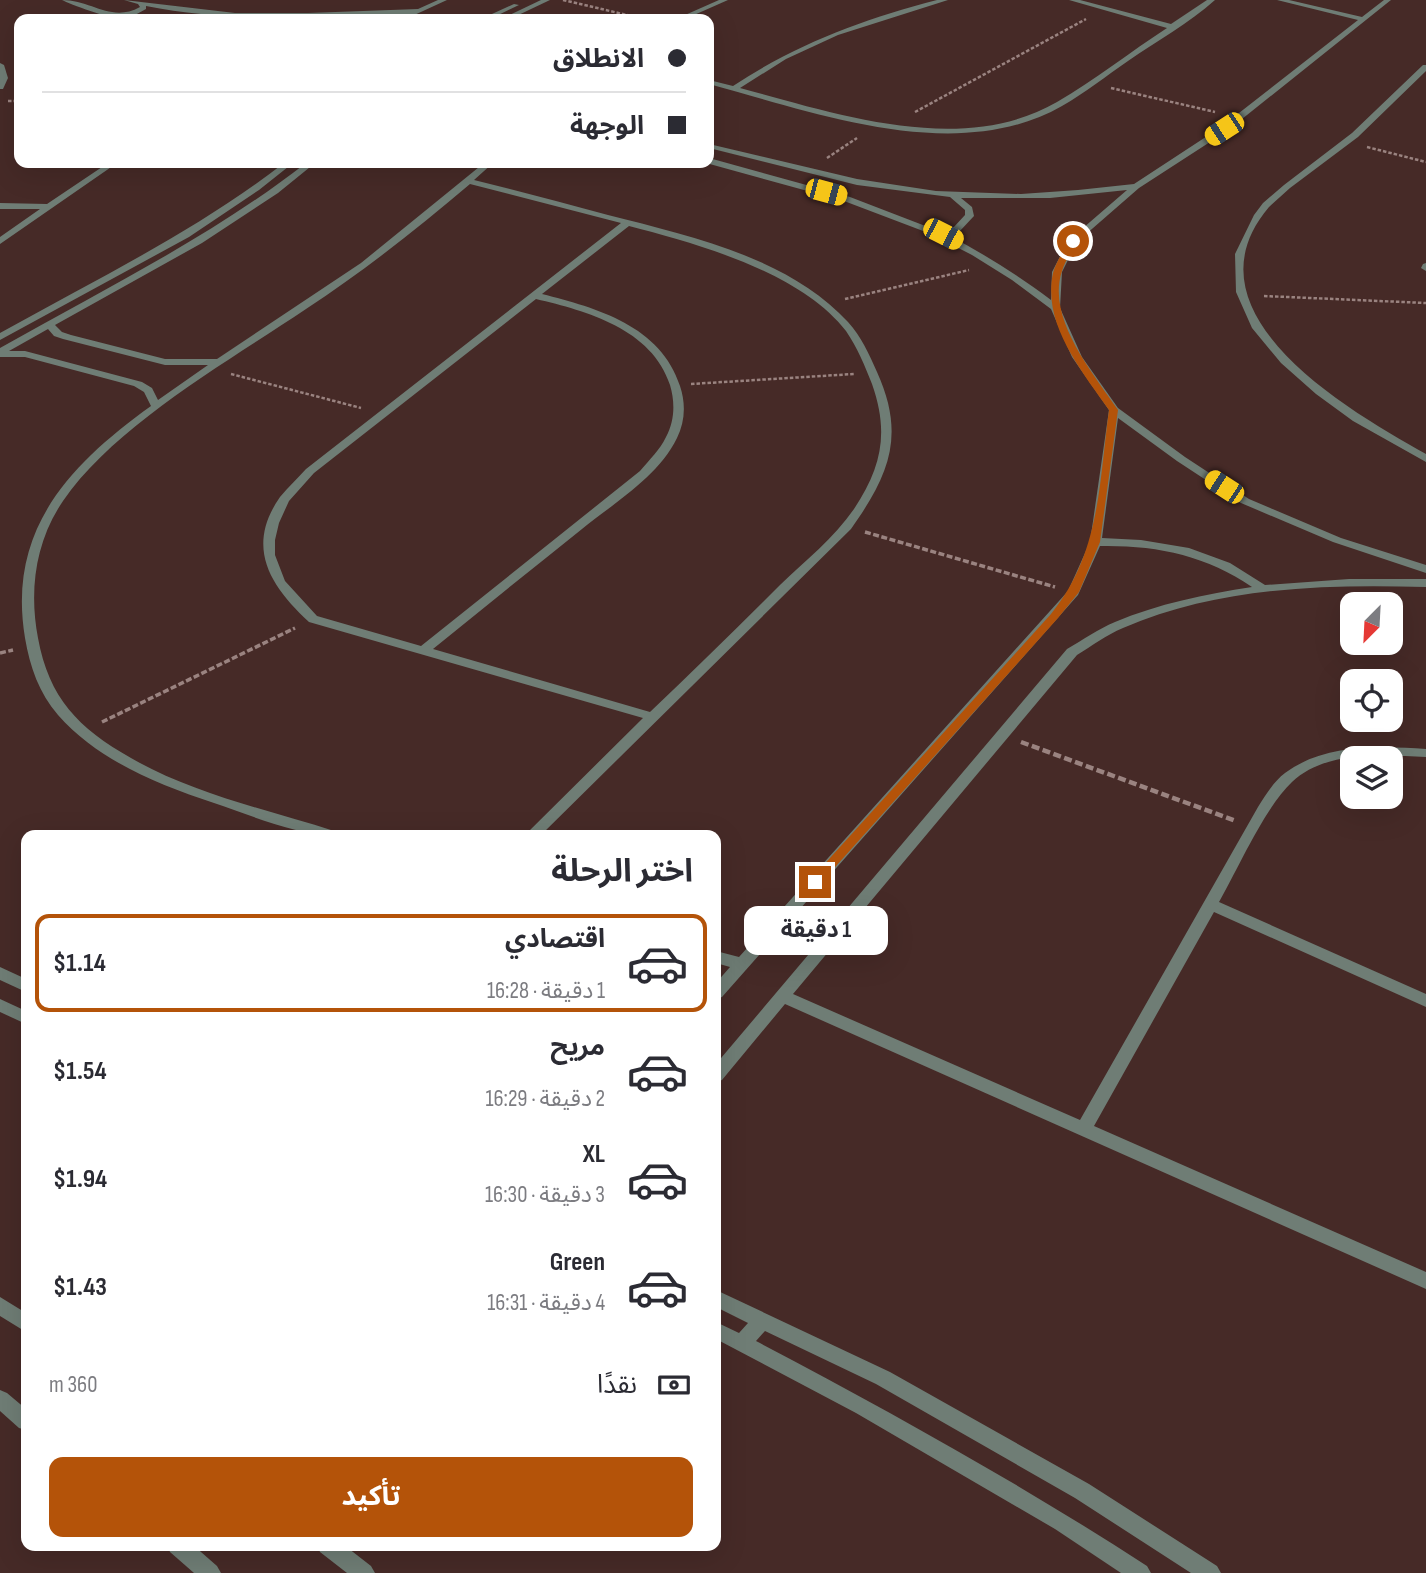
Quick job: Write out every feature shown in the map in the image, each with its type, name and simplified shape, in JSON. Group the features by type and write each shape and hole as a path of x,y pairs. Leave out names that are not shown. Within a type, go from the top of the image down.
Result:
{"street":[{"path":"65,0 103,14"},
{"path":"127,0 171,10 210,14"},
{"path":"412,14 444,0"},
{"path":"496,14 527,0"},
{"path":"516,14 547,0"},
{"path":"692,14 725,0"},
{"path":"735,88 758,71 815,41 881,16 944,0"},
{"path":"1072,0 1172,27"},
{"path":"714,83 890,126 939,130 1010,124 1038,116 1212,0"},
{"path":"1280,0 1362,19"},
{"path":"1388,0 1238,118 1136,186 1073,241 1057,272 1055,308 1077,357 1114,410 1245,501 1337,540 1426,569"},
{"path":"130,14 144,8 141,4"},
{"path":"305,14 418,11"},
{"path":"0,65 4,78 0,87"},
{"path":"1426,67 1346,142 1259,213 1244,237 1238,265 1242,295 1257,327 1284,361 1322,396 1374,430 1426,459"},
{"path":"714,147 872,185 953,195 1049,196 1136,186"},
{"path":"714,162 851,198 943,234 996,263 1055,308"},
{"path":"0,240 106,168"},
{"path":"0,337 138,261 218,213 282,168"},
{"path":"0,353 204,237 304,168"},
{"path":"315,830 138,768 82,732 47,691 30,646 20,601 25,557 43,514 72,474 110,438 214,365 348,277 483,168"},
{"path":"468,181 684,236 737,254 784,277 823,304 851,331 873,373 890,425 884,461 869,497 847,527 537,830"},
{"path":"943,234 957,230 970,216 970,209 953,195"},
{"path":"0,206 47,207"},
{"path":"626,223 310,471 281,503 268,538 270,567 286,594 313,619 654,717"},
{"path":"423,650 644,473 668,445 677,425 680,404 676,385 668,363 647,342 614,321 577,306 534,295"},
{"path":"49,324 52,330 67,337 165,362 214,365"},
{"path":"0,353 25,354 138,384 148,390 156,406"},
{"path":"721,987 1074,592 1096,542 1114,410"},
{"path":"1096,542 1139,542 1190,551 1243,574 1264,590"},
{"path":"721,1069 1072,652 1117,626 1185,602 1264,590 1355,581 1426,583"},
{"path":"1083,1130 1265,807 1289,778 1328,758 1377,750 1426,753"},
{"path":"1210,904 1426,1001"},
{"path":"721,958 741,964"},
{"path":"0,974 21,984"},
{"path":"782,996 1426,1281"},
{"path":"0,1005 21,1015"},
{"path":"721,1300 883,1378 1082,1491 1210,1573"},
{"path":"0,1305 21,1320"},
{"path":"743,1342 763,1320"},
{"path":"721,1332 863,1406 1062,1522 1140,1573"},
{"path":"0,1399 21,1417"},
{"path":"184,1551 210,1573"},
{"path":"335,1551 364,1573"}],"path":[{"path":"562,0 622,14"},
{"path":"890,126 1104,9"},
{"path":"1090,83 1238,118"},
{"path":"809,170 878,124"},
{"path":"1346,142 1426,162"},
{"path":"823,304 996,263"},
{"path":"1242,295 1426,303"},
{"path":"214,365 384,413"},
{"path":"676,385 873,373"},
{"path":"847,527 1074,592"},
{"path":"82,732 313,619"},
{"path":"1002,735 1254,827"}],"route":[{"path":"815,882 1055,616 1074,592 1096,542 1114,410 1077,357 1055,308 1057,272 1073,241"}]}
